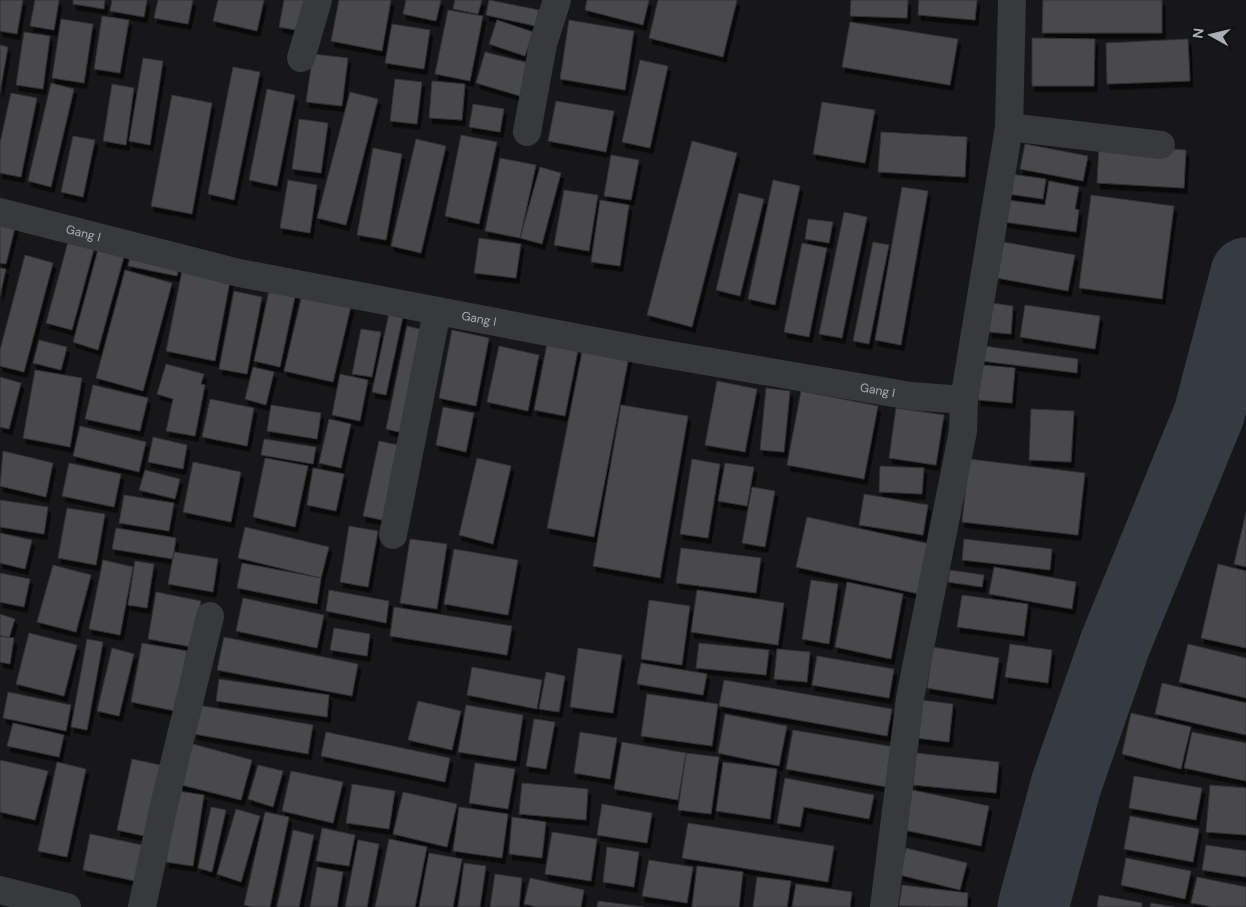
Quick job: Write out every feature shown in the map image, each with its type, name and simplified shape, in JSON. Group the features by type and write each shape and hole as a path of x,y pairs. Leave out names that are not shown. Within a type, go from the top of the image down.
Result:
{"street":[{"path":"301,58 318,0"},
{"path":"527,132 543,44 557,0"},
{"path":"884,907 910,698 962,431 964,400 1009,127 1012,0"},
{"path":"1009,127 1161,145"},
{"name":"Gang I","path":"0,212 239,273 686,357 911,396 964,400"},
{"path":"393,535 437,311"},
{"path":"142,907 162,814 210,616"},
{"path":"0,890 67,907"}],"building":[{"path":"0,0 23,0 17,34 0,31"},
{"path":"35,0 59,0 54,30 30,26"},
{"path":"73,0 105,0 104,9 73,4"},
{"path":"112,0 147,0 144,17 110,11"},
{"path":"158,0 193,0 188,24 154,18"},
{"path":"218,0 264,0 257,31 213,21"},
{"path":"284,0 312,0 306,32 279,27"},
{"path":"339,0 391,0 382,51 331,41"},
{"path":"406,0 441,0 436,21 403,14"},
{"path":"455,0 482,0 478,14 453,9"},
{"path":"489,0 539,10 535,26 486,15"},
{"path":"587,0 649,0 643,25 585,10"},
{"path":"658,0 737,0 723,57 649,38"},
{"path":"851,0 908,0 907,18 850,16"},
{"path":"919,0 977,0 975,20 918,15"},
{"path":"1043,0 1162,0 1162,33 1042,33"},
{"path":"448,10 483,16 470,81 435,74"},
{"path":"102,16 129,20 120,73 94,69"},
{"path":"61,19 93,24 84,83 52,78"},
{"path":"497,20 533,32 525,56 489,44"},
{"path":"569,20 634,31 625,90 560,79"},
{"path":"850,22 958,39 950,85 842,67"},
{"path":"392,24 430,30 424,69 385,63"},
{"path":"24,32 50,36 43,89 16,85"},
{"path":"1032,38 1095,39 1094,86 1032,86"},
{"path":"1188,39 1190,81 1107,84 1106,43"},
{"path":"0,45 8,47 0,92"},
{"path":"485,52 529,63 520,96 476,83"},
{"path":"313,54 348,58 342,106 306,102"},
{"path":"143,58 163,61 150,145 129,141"},
{"path":"640,60 668,66 650,148 622,142"},
{"path":"233,67 260,72 234,200 208,194"},
{"path":"395,79 422,82 417,124 390,121"},
{"path":"432,81 465,84 462,120 429,118"},
{"path":"51,83 74,89 51,187 28,181"},
{"path":"112,84 134,88 126,145 103,141"},
{"path":"267,89 295,95 277,186 249,180"},
{"path":"350,92 378,99 346,225 317,218"},
{"path":"11,93 37,98 21,177 0,173 0,143"},
{"path":"172,95 212,103 192,214 151,206"},
{"path":"556,101 614,111 606,152 548,141"},
{"path":"822,102 875,110 865,163 813,154"},
{"path":"473,104 504,109 500,132 469,127"},
{"path":"299,119 328,123 321,173 292,169"},
{"path":"881,132 967,137 965,177 878,172"},
{"path":"461,135 497,142 479,224 445,216"},
{"path":"73,136 95,140 83,197 61,192"},
{"path":"416,139 446,146 421,253 391,246"},
{"path":"692,141 737,153 692,327 647,315"},
{"path":"1025,144 1088,156 1083,181 1020,169"},
{"path":"1099,145 1186,150 1184,188 1097,183"},
{"path":"373,148 402,154 386,240 357,235"},
{"path":"611,155 639,160 631,200 604,196"},
{"path":"500,158 536,165 520,238 485,231"},
{"path":"540,167 561,173 542,244 520,238"},
{"path":"1010,174 1046,179 1043,199 1008,194"},
{"path":"288,180 317,185 310,233 280,228"},
{"path":"773,180 800,186 775,305 748,299"},
{"path":"1049,181 1079,187 1075,209 1079,210 1076,232 1004,222 1007,200 1045,205"},
{"path":"902,187 928,191 901,345 875,340"},
{"path":"564,190 598,195 589,251 554,245"},
{"path":"739,193 764,199 740,296 716,290"},
{"path":"1091,195 1174,206 1162,299 1079,288"},
{"path":"600,200 629,205 620,266 591,262"},
{"path":"844,212 867,217 842,338 819,334"},
{"path":"808,219 833,222 829,243 805,239"},
{"path":"0,220 16,224 6,264 0,263"},
{"path":"479,238 521,244 516,278 474,273"},
{"path":"68,242 94,249 72,330 46,323"},
{"path":"873,242 889,245 869,344 853,341"},
{"path":"1004,242 1075,255 1068,291 997,278"},
{"path":"802,243 827,248 809,337 784,332"},
{"path":"99,246 125,253 98,350 73,342"},
{"path":"132,249 181,259 177,276 128,266"},
{"path":"25,255 53,263 24,372 0,366 0,350"},
{"path":"0,268 6,269 0,296"},
{"path":"125,270 172,283 143,391 96,378"},
{"path":"182,271 230,281 215,361 166,351"},
{"path":"270,286 296,292 280,367 254,361"},
{"path":"234,291 262,297 247,374 219,369"},
{"path":"302,295 351,306 333,382 284,371"},
{"path":"992,303 1013,306 1011,334 989,332"},
{"path":"391,304 405,307 386,395 372,392"},
{"path":"1025,305 1100,316 1095,349 1020,337"},
{"path":"407,326 423,330 403,433 386,429"},
{"path":"361,329 381,332 372,377 352,374"},
{"path":"452,330 489,338 476,406 439,398"},
{"path":"39,340 67,347 61,370 33,363"},
{"path":"584,342 630,351 594,537 547,528"},
{"path":"547,344 578,350 565,416 534,410"},
{"path":"499,346 539,355 528,411 487,402"},
{"path":"984,346 1078,359 1077,373 982,361"},
{"path":"166,364 204,374 201,384 205,385 195,436 166,431 173,399 157,394"},
{"path":"982,365 1015,368 1012,403 978,400"},
{"path":"253,367 274,372 266,405 245,399"},
{"path":"35,370 82,378 70,447 23,438"},
{"path":"340,374 368,380 360,421 332,415"},
{"path":"0,377 21,383 9,429 0,427"},
{"path":"717,381 757,389 745,452 705,445"},
{"path":"93,385 148,398 140,431 85,419"},
{"path":"766,388 790,391 784,452 760,450"},
{"path":"801,391 878,406 864,479 787,465"},
{"path":"210,399 254,408 247,446 202,437"},
{"path":"271,405 321,413 317,439 267,431"},
{"path":"621,405 688,416 660,578 593,566"},
{"path":"443,407 474,413 466,452 436,445"},
{"path":"896,408 944,415 936,465 889,458"},
{"path":"1031,409 1074,411 1071,462 1029,460"},
{"path":"329,419 351,424 341,468 319,463"},
{"path":"80,426 146,442 139,472 73,456"},
{"path":"153,437 187,445 183,469 148,462"},
{"path":"264,439 316,447 313,464 261,455"},
{"path":"379,441 408,447 392,522 363,516"},
{"path":"3,451 53,463 46,497 0,486"},
{"path":"265,458 308,466 295,527 253,517"},
{"path":"477,458 511,466 493,544 459,535"},
{"path":"692,459 720,464 708,538 680,534"},
{"path":"969,459 1085,473 1078,535 962,522"},
{"path":"193,462 241,472 231,522 183,512"},
{"path":"69,463 121,474 114,507 62,496"},
{"path":"725,463 754,467 747,506 718,501"},
{"path":"880,466 924,468 922,494 879,492"},
{"path":"313,468 344,474 336,511 307,505"},
{"path":"145,470 180,479 175,499 139,490"},
{"path":"752,487 775,491 765,547 742,543"},
{"path":"864,494 928,505 923,535 859,525"},
{"path":"124,495 174,503 169,531 119,523"},
{"path":"0,500 48,507 44,534 0,527"},
{"path":"67,508 105,514 96,565 58,558"},
{"path":"1246,512 1246,567 1234,564"},
{"path":"807,517 930,544 919,594 796,567"},
{"path":"349,526 378,531 368,587 340,582"},
{"path":"245,527 329,547 321,578 238,558"},
{"path":"116,528 176,538 173,559 112,549"},
{"path":"0,533 32,540 25,569 0,563"},
{"path":"410,539 447,544 437,609 400,603"},
{"path":"964,539 1052,549 1050,570 962,560"},
{"path":"681,548 761,558 756,593 676,583"},
{"path":"454,549 518,560 508,615 444,604"},
{"path":"174,552 218,559 213,592 168,584"},
{"path":"103,560 133,567 120,635 89,629"},
{"path":"135,561 154,564 147,608 128,605"},
{"path":"242,563 321,578 317,604 237,588"},
{"path":"1218,564 1246,571 1246,648 1201,638"},
{"path":"53,565 91,575 76,632 37,622"},
{"path":"994,567 1076,582 1072,609 989,594"},
{"path":"950,570 984,575 982,587 948,582"},
{"path":"0,573 30,579 24,607 0,602"},
{"path":"811,580 838,584 829,644 802,639"},
{"path":"847,582 903,594 891,659 835,647"},
{"path":"329,590 389,601 386,623 326,611"},
{"path":"697,590 784,603 778,645 691,632"},
{"path":"156,592 201,601 192,647 148,639"},
{"path":"962,595 1028,604 1024,636 957,627"},
{"path":"243,598 324,615 317,648 236,631"},
{"path":"649,600 690,606 682,665 641,659"},
{"path":"394,607 512,626 507,655 390,636"},
{"path":"0,614 15,619 9,638 0,635"},
{"path":"334,628 370,634 367,656 330,650"},
{"path":"29,633 77,645 64,696 16,684"},
{"path":"0,636 14,638 10,664 0,662"},
{"path":"224,637 358,664 352,696 217,670"},
{"path":"87,639 103,642 87,730 71,727"},
{"path":"142,643 187,651 175,711 131,702"},
{"path":"699,643 769,650 766,675 696,668"},
{"path":"1010,644 1052,650 1048,683 1005,677"},
{"path":"1188,644 1246,658 1246,698 1179,682"},
{"path":"933,647 999,658 993,699 927,688"},
{"path":"112,648 134,654 119,716 97,711"},
{"path":"578,648 622,655 613,713 570,707"},
{"path":"777,649 810,652 807,682 774,679"},
{"path":"817,656 894,669 889,698 812,685"},
{"path":"641,663 707,674 703,695 637,684"},
{"path":"472,667 542,680 537,709 467,695"},
{"path":"546,672 565,676 559,712 539,709"},
{"path":"219,679 329,695 327,717 216,701"},
{"path":"724,680 892,709 887,736 719,706"},
{"path":"1162,683 1246,703 1246,735 1155,714"},
{"path":"8,692 71,705 66,731 3,718"},
{"path":"647,694 718,704 712,746 641,736"},
{"path":"921,700 953,704 949,742 916,738"},
{"path":"418,701 461,711 452,750 408,740"},
{"path":"198,705 313,725 308,754 194,734"},
{"path":"466,705 523,715 516,761 458,752"},
{"path":"1131,713 1191,727 1181,769 1122,754"},
{"path":"725,714 787,726 779,766 718,753"},
{"path":"534,719 555,722 546,769 526,766"},
{"path":"13,723 64,735 59,757 7,746"},
{"path":"793,730 894,747 887,787 786,769"},
{"path":"326,732 450,758 445,782 321,756"},
{"path":"580,732 617,738 610,779 574,773"},
{"path":"1192,732 1246,743 1246,781 1184,768"},
{"path":"622,742 686,753 678,800 614,789"},
{"path":"189,743 252,760 241,800 178,784"},
{"path":"686,753 719,757 711,814 678,810"},
{"path":"916,753 999,762 996,793 913,785"},
{"path":"132,759 165,766 149,837 117,830"},
{"path":"0,760 48,771 35,820 0,812"},
{"path":"57,762 86,769 67,857 38,851"},
{"path":"723,762 777,769 770,819 716,811"},
{"path":"475,763 515,769 508,809 469,803"},
{"path":"258,765 283,771 273,807 248,799"},
{"path":"291,771 343,782 333,823 282,811"},
{"path":"1134,776 1202,788 1196,820 1129,808"},
{"path":"785,778 874,795 869,819 804,807 800,827 777,823"},
{"path":"522,783 588,789 586,820 519,814"},
{"path":"352,784 395,791 389,829 346,823"},
{"path":"1210,785 1246,788 1246,835 1206,832"},
{"path":"912,790 989,806 981,846 904,830"},
{"path":"177,791 204,795 193,866 166,862"},
{"path":"403,792 457,804 447,847 393,834"},
{"path":"602,804 652,813 647,843 597,835"},
{"path":"211,807 226,810 212,872 198,868"},
{"path":"459,807 508,814 502,858 453,851"},
{"path":"236,809 260,816 241,882 217,874"},
{"path":"265,812 289,817 270,907 252,907 244,905"},
{"path":"1130,816 1199,829 1193,862 1124,849"},
{"path":"512,817 546,822 542,858 509,854"},
{"path":"688,823 834,846 828,882 682,858"},
{"path":"322,828 355,835 349,866 316,861"},
{"path":"293,830 314,835 299,907 277,907"},
{"path":"552,832 597,839 591,881 545,874"},
{"path":"90,834 142,845 135,881 83,870"},
{"path":"389,839 427,847 415,907 375,907"},
{"path":"358,840 379,844 367,907 345,907"},
{"path":"1206,845 1246,851 1246,877 1202,870"},
{"path":"607,847 639,852 634,887 603,882"},
{"path":"906,848 967,863 960,890 900,875"},
{"path":"429,853 462,859 453,907 419,907"},
{"path":"1126,858 1191,871 1185,899 1121,885"},
{"path":"649,860 693,867 687,903 642,896"},
{"path":"464,863 486,866 480,907 458,907"},
{"path":"697,866 743,872 739,907 692,907"},
{"path":"317,867 343,872 337,907 310,907"},
{"path":"495,874 522,878 519,907 490,907"},
{"path":"757,877 791,881 787,907 753,907"},
{"path":"1197,877 1246,887 1246,907 1212,907 1191,903"},
{"path":"530,878 584,890 581,907 536,907 524,904"},
{"path":"796,884 852,892 850,907 792,907"},
{"path":"902,885 968,893 967,907 899,906"},
{"path":"1099,895 1142,903 1142,907 1097,907"},
{"path":"598,901 644,907 597,907"},
{"path":"1151,903 1174,907 1150,907"}],"waterway":[{"path":"1033,907 1066,785 1115,644 1209,414 1246,273"}]}
